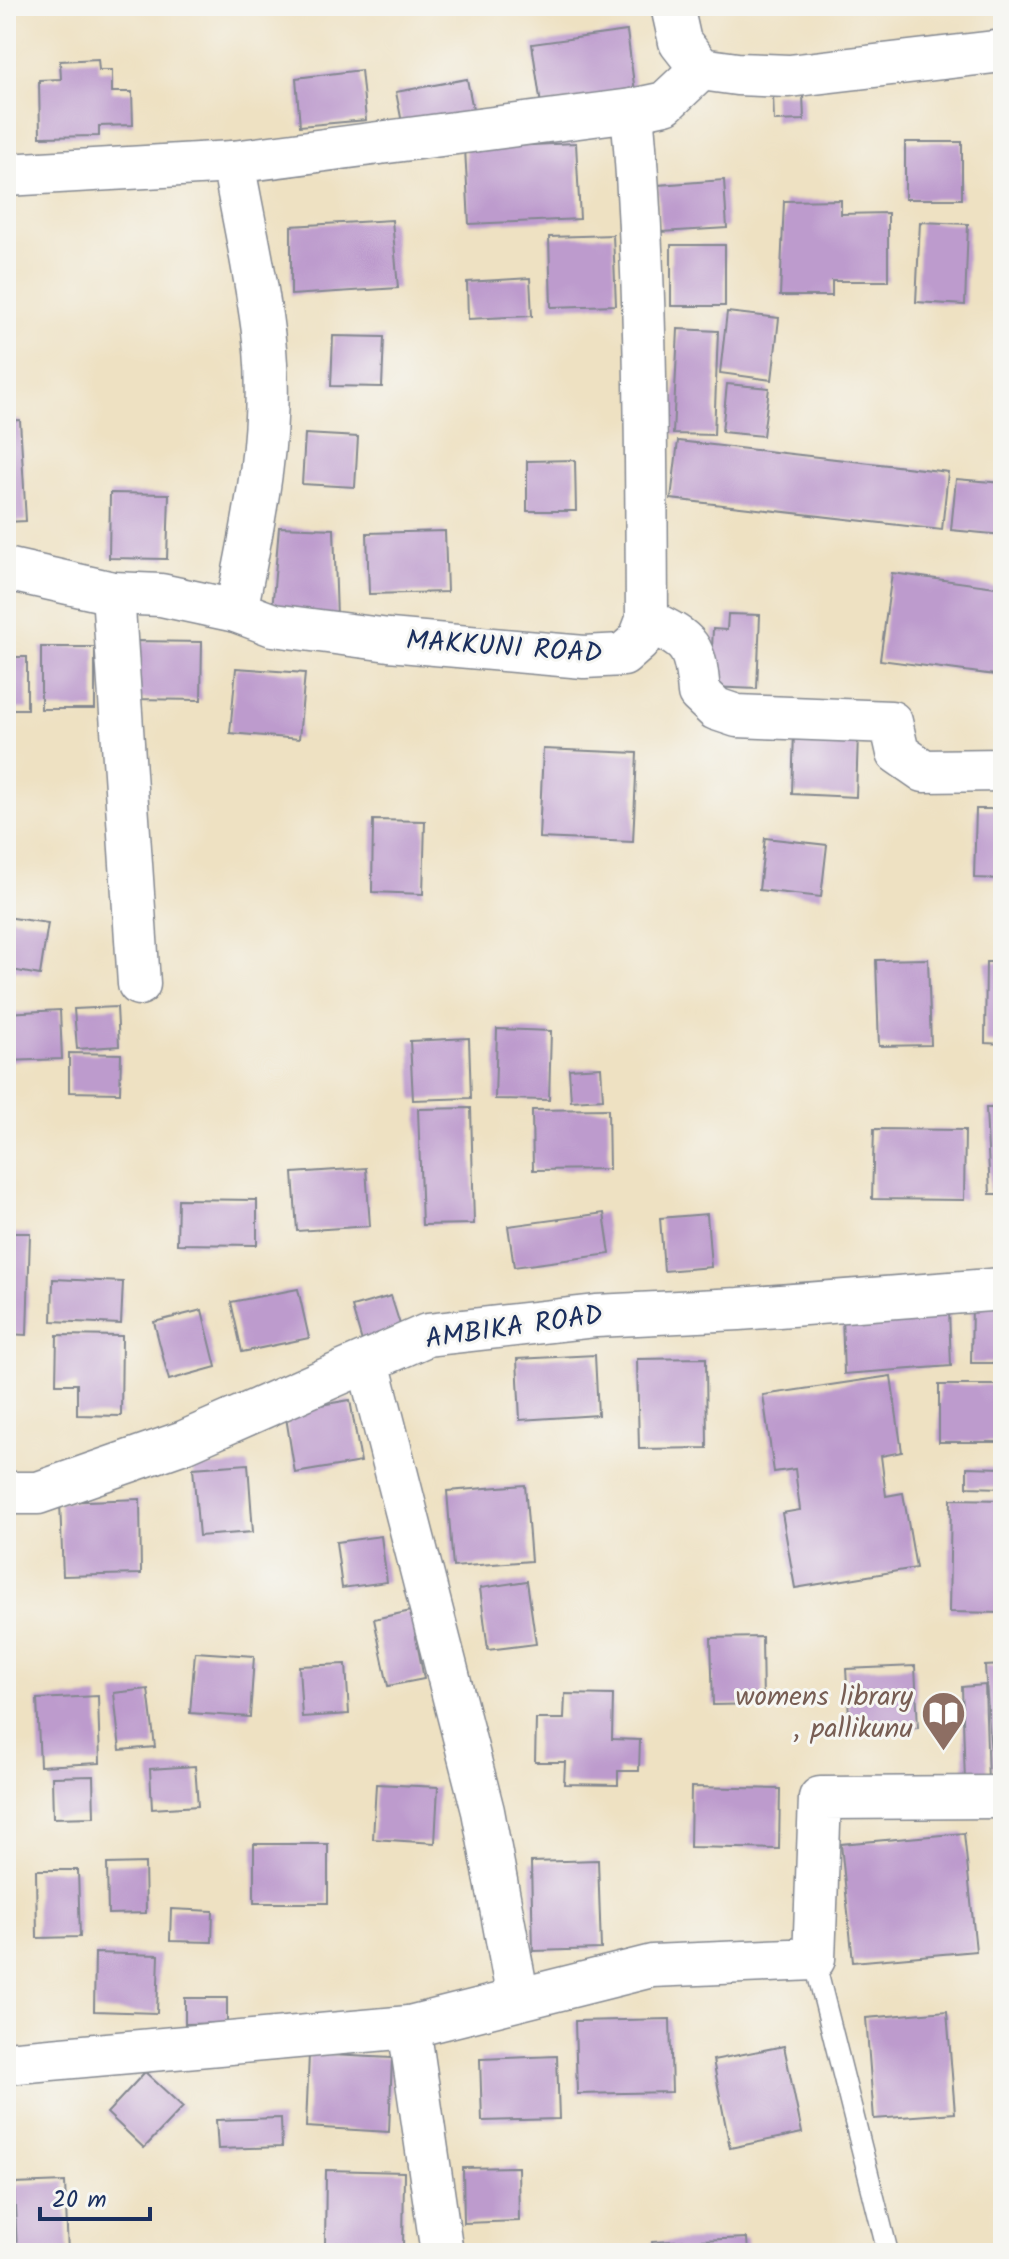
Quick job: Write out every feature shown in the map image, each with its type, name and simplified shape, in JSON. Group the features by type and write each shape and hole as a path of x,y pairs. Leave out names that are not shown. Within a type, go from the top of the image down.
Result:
{"street":[{"path":"672,6 680,42 701,69 789,76 1003,51"},
{"path":"6,175 233,162 632,110 665,103 701,69"},
{"path":"632,110 645,365 647,620 685,640 697,662 699,693 716,709 737,716 891,722 898,753 924,771 1003,770"},
{"path":"233,162 265,350 266,430 257,503 236,611"},
{"name":"MAKKUNI ROAD","path":"6,569 113,593 161,595 236,611 273,625 389,640 584,657 623,655 639,641 647,620"},
{"path":"113,593 139,984"},
{"name":"AMBIKA ROAD","path":"6,1493 38,1493 184,1442 427,1335 596,1316 739,1309 1003,1289"},
{"path":"368,1362 483,1811 518,1999"},
{"path":"6,2063 409,2027 652,1966 814,1959 820,1798 1003,1797"},
{"path":"409,2027 442,2253"}],"lane":[{"path":"814,1959 888,2253"}],"building":[{"path":"627,31 635,92 541,105 532,44"},
{"path":"98,59 99,70 112,70 112,92 132,92 133,125 99,126 99,136 40,137 39,80 61,79 60,61"},
{"path":"361,70 366,120 300,126 296,78"},
{"path":"467,79 475,120 404,133 396,92"},
{"path":"803,93 804,120 774,121 773,94"},
{"path":"905,142 962,142 962,199 905,199"},
{"path":"576,143 580,219 469,224 465,148"},
{"path":"724,180 727,228 661,232 658,185"},
{"path":"841,200 841,214 888,213 888,281 832,281 832,296 780,296 784,201"},
{"path":"392,220 398,288 291,295 291,226"},
{"path":"920,222 968,224 965,305 916,302"},
{"path":"613,235 616,305 551,307 549,237"},
{"path":"671,245 725,245 725,306 671,306"},
{"path":"530,278 532,316 468,319 467,282"},
{"path":"727,312 779,318 772,380 720,373"},
{"path":"678,329 718,331 714,435 673,434"},
{"path":"333,336 384,337 382,387 331,386"},
{"path":"727,384 769,388 763,436 722,432"},
{"path":"20,420 26,521 6,522 6,421"},
{"path":"305,434 358,437 355,487 302,484"},
{"path":"678,441 948,472 942,530 671,499"},
{"path":"575,460 576,511 527,511 527,461"},
{"path":"956,479 1003,483 1003,535 951,530"},
{"path":"110,493 169,494 167,559 109,558"},
{"path":"279,527 334,529 337,617 272,611"},
{"path":"445,531 447,592 369,594 367,533"},
{"path":"892,573 1003,588 1003,676 880,660"},
{"path":"728,614 760,615 757,689 710,687 713,629 727,630"},
{"path":"135,641 202,642 201,700 133,699"},
{"path":"41,647 95,647 95,709 41,709"},
{"path":"6,657 27,657 27,709 6,709"},
{"path":"236,668 305,673 299,739 230,733"},
{"path":"794,732 858,734 856,797 792,794"},
{"path":"543,749 637,753 633,842 539,838"},
{"path":"976,809 1003,809 1003,879 974,878"},
{"path":"373,820 425,821 423,894 372,892"},
{"path":"765,838 827,845 821,897 759,890"},
{"path":"6,917 48,923 40,975 6,969"},
{"path":"928,959 931,1045 879,1046 876,960"},
{"path":"986,962 1003,962 1003,1044 985,1043"},
{"path":"117,1007 119,1046 77,1049 74,1009"},
{"path":"60,1010 62,1059 6,1061 6,1013"},
{"path":"497,1029 551,1031 549,1100 495,1099"},
{"path":"469,1038 471,1098 413,1100 410,1041"},
{"path":"69,1053 121,1054 120,1093 69,1092"},
{"path":"601,1067 603,1099 571,1101 569,1069"},
{"path":"471,1108 474,1224 422,1225 418,1109"},
{"path":"986,1108 1003,1108 1003,1194 990,1194"},
{"path":"608,1109 609,1169 533,1170 532,1110"},
{"path":"874,1129 965,1130 964,1200 872,1199"},
{"path":"366,1168 370,1226 297,1231 293,1173"},
{"path":"178,1199 257,1200 257,1245 177,1244"},
{"path":"604,1213 610,1254 514,1267 508,1226"},
{"path":"707,1214 711,1267 664,1271 660,1218"},
{"path":"6,1233 30,1233 27,1335 6,1334"},
{"path":"53,1279 123,1282 121,1324 52,1321"},
{"path":"298,1289 309,1338 242,1352 231,1302"},
{"path":"391,1296 403,1334 363,1345 352,1307"},
{"path":"972,1304 1003,1304 1003,1363 971,1363"},
{"path":"202,1310 216,1367 169,1380 154,1322"},
{"path":"949,1310 951,1366 844,1374 842,1315"},
{"path":"57,1335 122,1336 121,1416 77,1415 77,1384 56,1384"},
{"path":"595,1355 598,1415 520,1420 517,1359"},
{"path":"706,1358 707,1448 639,1449 637,1359"},
{"path":"891,1376 902,1452 881,1456 886,1496 903,1493 916,1568 795,1588 782,1513 800,1510 795,1469 774,1472 763,1395"},
{"path":"939,1385 1003,1385 1003,1442 939,1442"},
{"path":"350,1400 361,1462 295,1473 285,1411"},
{"path":"248,1464 253,1532 199,1536 193,1468"},
{"path":"967,1467 1003,1468 1003,1488 967,1487"},
{"path":"525,1485 531,1561 453,1567 447,1491"},
{"path":"140,1499 141,1574 63,1576 60,1502"},
{"path":"951,1499 1003,1500 1003,1613 949,1612"},
{"path":"381,1536 387,1582 342,1588 336,1542"},
{"path":"527,1581 536,1644 488,1650 480,1588"},
{"path":"411,1611 424,1679 388,1686 374,1619"},
{"path":"762,1637 763,1704 713,1705 711,1638"},
{"path":"6,1651 9,1651 10,1708 6,1708"},
{"path":"195,1652 254,1656 250,1717 190,1713"},
{"path":"346,1664 349,1714 302,1717 299,1666"},
{"path":"1003,1665 1003,1768 992,1769 985,1666"},
{"path":"915,1666 918,1728 850,1731 846,1669"},
{"path":"985,1685 988,1782 965,1783 962,1687"},
{"path":"148,1689 155,1747 120,1750 114,1693"},
{"path":"565,1694 613,1695 612,1739 640,1740 639,1771 618,1771 618,1785 564,1784 565,1762 535,1762 536,1719 564,1719"},
{"path":"98,1696 100,1763 40,1766 37,1699"},
{"path":"195,1766 198,1806 152,1809 150,1769"},
{"path":"93,1776 94,1817 53,1818 52,1777"},
{"path":"376,1784 438,1787 435,1843 373,1839"},
{"path":"691,1787 780,1789 779,1849 690,1847"},
{"path":"964,1833 976,1951 853,1962 841,1844"},
{"path":"254,1844 328,1844 328,1903 254,1903"},
{"path":"598,1860 601,1949 533,1951 531,1862"},
{"path":"145,1863 146,1913 108,1914 107,1864"},
{"path":"36,1870 78,1870 80,1937 37,1938"},
{"path":"171,1909 213,1911 212,1942 170,1941"},
{"path":"95,1953 159,1955 157,2013 94,2011"},
{"path":"185,1998 227,1998 227,2023 185,2024"},
{"path":"947,2011 955,2113 874,2119 866,2018"},
{"path":"670,2019 672,2092 577,2094 575,2021"},
{"path":"784,2046 802,2133 730,2148 713,2060"},
{"path":"309,2054 392,2058 389,2132 306,2127"},
{"path":"557,2056 559,2119 482,2121 480,2059"},
{"path":"145,2072 183,2107 144,2148 107,2113"},
{"path":"281,2118 282,2147 218,2149 216,2120"},
{"path":"518,2167 519,2221 464,2223 463,2168"},
{"path":"326,2170 404,2172 403,2248 325,2246"},
{"path":"65,2182 68,2253 17,2253 14,2184"},
{"path":"747,2238 748,2253 653,2253 652,2242"}],"place":[{"name":"womens library , pallikunu","path":"944,1752"}]}
